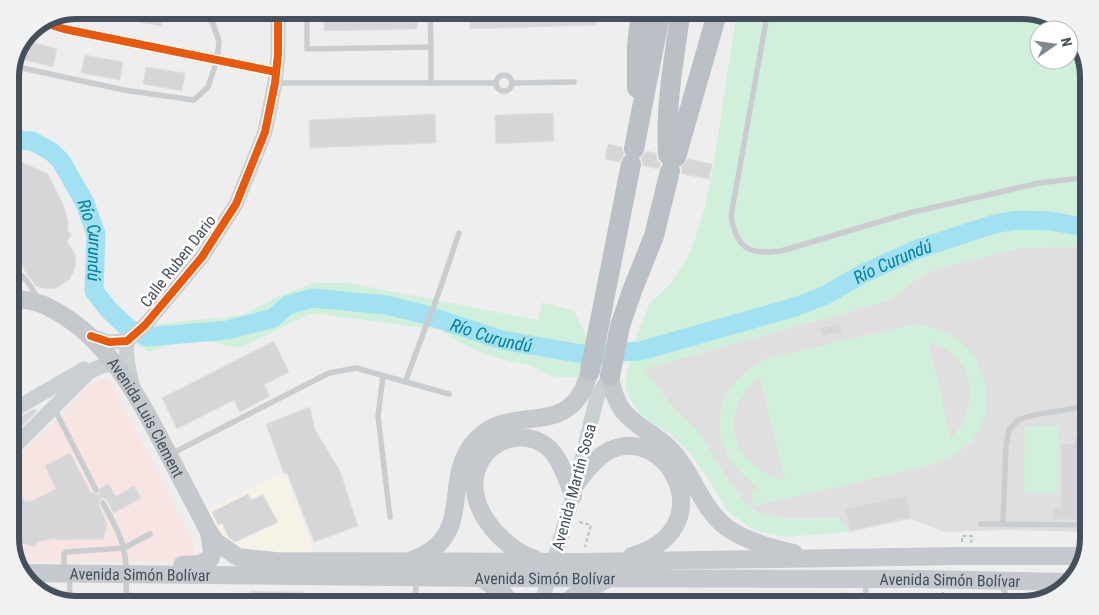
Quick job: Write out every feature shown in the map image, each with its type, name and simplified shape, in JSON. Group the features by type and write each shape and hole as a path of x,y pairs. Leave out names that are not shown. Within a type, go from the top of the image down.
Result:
{"highway":[{"path":"638,128 637,46 640,19"},
{"path":"591,369 659,19"},
{"path":"672,161 667,136 670,83 679,19"},
{"path":"611,374 620,326 654,236 672,161 715,19"}],"main road":[{"name":"Avenida Luis Clement","path":"19,299 42,304 66,317 95,340 117,366 134,391 209,532"},
{"path":"407,562 428,553 446,534 454,515 462,464 475,441 489,429 499,424 511,420 550,416 565,410 579,397 591,369"},
{"path":"611,374 614,395 624,412 673,452 692,480 705,504 728,528 748,539 774,548 836,558"},
{"path":"546,562 526,555 508,544 489,523 479,505 476,497 475,480 479,464 487,452 500,442 513,438 535,440 549,447 558,459 574,490 591,464 604,454 619,448 642,448 656,455 668,466 676,478 680,492 682,506 677,524 662,543 648,551 614,561"},
{"path":"129,573 155,566 199,564 208,561 212,554 209,532"},
{"name":"Avenida Simón Bolívar","path":"209,532 216,542 238,556 275,561 581,562 1077,556"},
{"name":"Avenida Simón Bolívar","path":"30,573 481,578 918,579 1060,582"},
{"path":"481,578 506,596"},
{"path":"576,596 610,578"}],"street":[{"name":"Calle Ruben Dario","path":"128,340 145,325 202,257 236,204 265,132 278,54 278,19"},
{"path":"51,25 217,60 275,78"},
{"path":"19,407 94,363 98,357 95,340 109,342 128,340 126,349 128,368 134,391"},
{"path":"19,442 88,374 100,366 108,364 117,366"},
{"name":"Avenida Martín Sosa","path":"591,369 597,397"},
{"name":"Avenida Martín Sosa","path":"544,596 574,490 597,397 611,374"},
{"path":"47,391 56,396 56,405"}],"lane":[{"path":"20,68 124,90 194,100 208,88 217,60 219,41 210,19"},
{"path":"307,19 308,49 431,47"},
{"path":"430,19 431,83"},
{"path":"766,19 731,216 734,231 740,244 751,250 763,253 781,251 909,213 1039,183 1080,178"},
{"path":"504,75 509,77 512,83 510,89 505,92 500,90 496,83 499,76 504,75"},
{"path":"275,78 496,83"},
{"path":"512,83 574,82"},
{"path":"405,382 424,334 459,233"},
{"path":"19,275 26,281 42,304"},
{"path":"169,455 328,373 356,368 449,394"},
{"path":"383,376 378,416 390,517"},
{"path":"56,405 63,425 96,490"},
{"path":"1003,524 1008,430 1018,420 1032,415 1080,407"},
{"path":"103,503 124,548 129,573 127,596"},
{"path":"980,524 1080,525"},
{"path":"69,596 64,554 66,552 124,548 150,534"},
{"path":"415,596 417,577"},
{"path":"864,580 866,596"},
{"path":"999,580 1007,596"}],"path":[{"path":"581,562 591,526"},
{"path":"955,543 962,542 962,536 972,536"}],"shaded area":[{"path":"1080,246 1080,532 1007,530 945,532 911,519 850,532 837,518 788,519 758,512 745,503 695,428 677,412 642,369 890,300 911,283 937,269 1019,248"},
{"path":"96,379 107,379 114,388 193,542 195,554 185,561 24,562 19,542 19,532 23,536 19,519 19,456 51,426"},
{"path":"284,472 316,556 250,554 221,538 205,511"},
{"path":"844,592 867,596 834,596"}],"green space":[{"path":"737,19 1030,19 1034,20 1029,20 1029,70 1079,70 1079,68 1080,246 1019,248 937,269 911,283 890,300 643,369 677,412 695,428 745,503 758,512 788,519 837,518 850,532 785,537 754,530 728,512 709,480 689,452 670,434 649,421 636,409 625,389 628,368 638,332 650,303 671,283 691,251 705,207"},
{"path":"313,283 349,283 538,320 542,302 574,311 587,337 581,376 563,377 550,375 535,367 485,354 452,338 441,330 312,313 238,348 190,337 149,352 137,345 158,324 244,315 274,298"},
{"path":"907,326 925,326 957,338 976,361 985,383 986,407 984,419 979,430 970,442 952,456 931,465 754,506 751,492 759,489 743,475 730,459 723,444 720,429 720,415 724,401 730,389 739,378 764,359","holes":["928,342 944,348 956,357 965,369 969,382 970,397 967,411 961,425 951,438","760,377 785,480 770,476 758,469 747,459 735,435 734,422 737,408 747,389"]},
{"path":"1025,426 1059,426 1058,493 1024,493"}],"building":[{"path":"123,19 163,19 161,26"},
{"path":"324,19 417,19 417,29 324,31"},
{"path":"469,19 596,19 596,25 470,29"},
{"path":"31,42 57,49 53,67 22,59"},
{"path":"85,55 123,62 120,80 81,73"},
{"path":"146,67 185,73 182,91 143,84"},
{"path":"553,113 554,141 496,144 495,115"},
{"path":"435,114 436,143 310,148 309,120"},
{"path":"608,144 622,147 624,155 619,162 605,159"},
{"path":"646,151 656,153 661,164 658,169 643,166 641,158"},
{"path":"688,159 712,164 709,179 682,174 681,167"},
{"path":"19,161 48,174 64,206 68,222 68,232 71,234 67,242 75,254 76,262 69,280 56,288 46,289 36,286 25,272 21,259 19,259"},
{"path":"840,323 842,332 822,337 819,328"},
{"path":"274,341 289,372 264,385 270,396 240,412 234,400 177,429 162,398"},
{"path":"310,407 315,430 340,471 358,526 314,542 287,473 284,474 266,424"},
{"path":"34,409 37,411 19,429 19,418"},
{"path":"1073,438 1080,438 1080,520 1053,520 1053,507 1061,507 1061,444 1073,444"},
{"path":"70,453 91,493 99,494 100,488 109,484 116,496 134,486 141,498 114,513 106,499 99,500 99,505 107,523 104,539 56,540 55,538 37,542 35,547 19,542 19,532 22,532 19,519 19,488 25,502 34,500 56,489 45,466"},
{"path":"248,494 251,500 263,495 278,522 235,542 229,538 222,523 218,525 212,512"},
{"path":"906,495 912,517 850,531 845,509"},
{"path":"45,587 56,587 57,593"},
{"path":"250,591 303,592 303,596 250,596"},
{"path":"844,592 846,596 834,596"},
{"path":"332,595 406,596 332,596"}],"waterway":[{"name":"Río Curundú","path":"19,140 32,141 52,152 61,161 85,203 96,234 94,291 109,310 128,328 147,337 228,330 273,318 288,305 313,298 386,305 423,314 502,340 583,354 640,351 795,307 826,295 862,274 915,250 994,224 1017,220 1051,221 1080,226"}],"cycle path":[{"path":"91,336 109,342 127,341 145,325 202,257 236,204 265,132 275,83 278,54 278,19"},
{"path":"51,25 276,72"}]}
